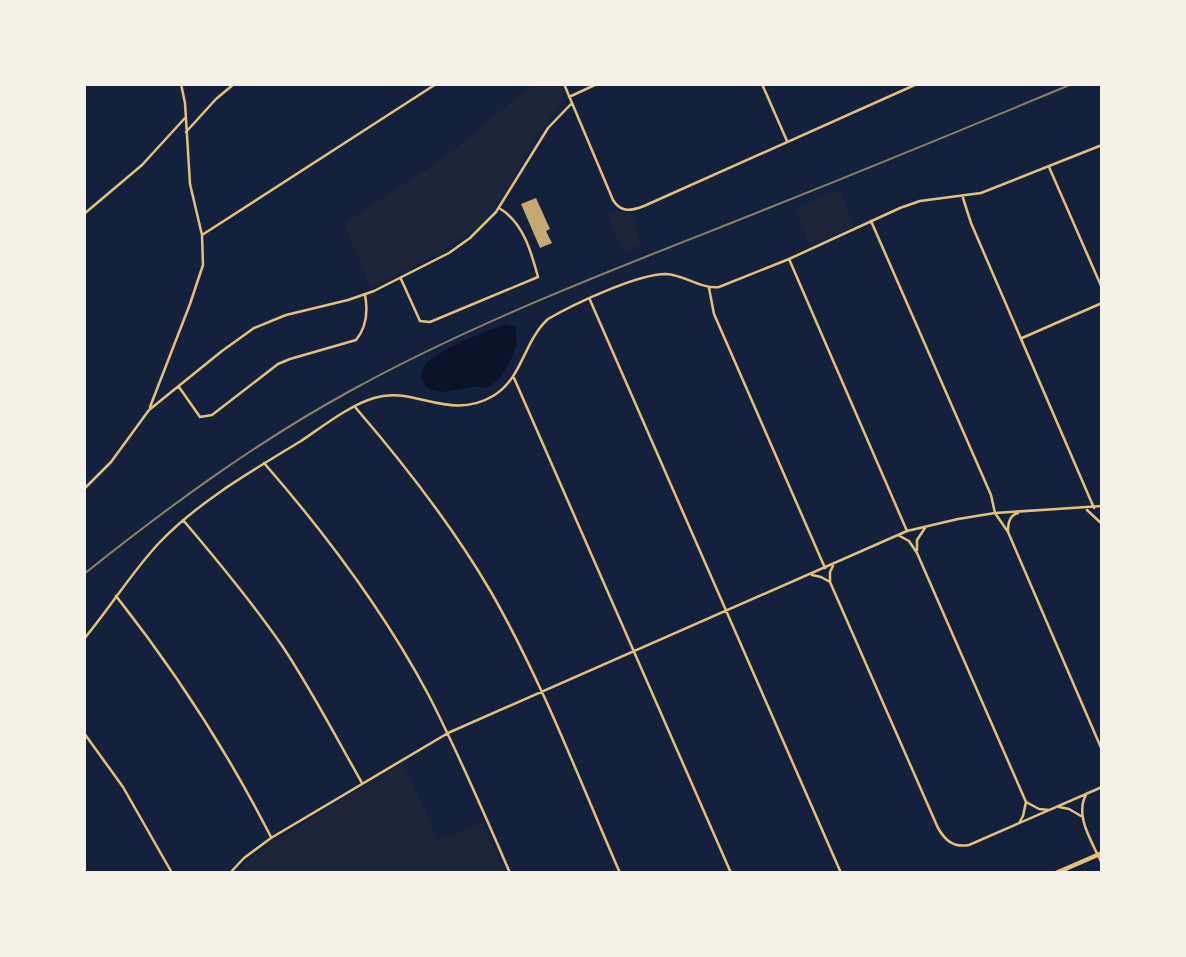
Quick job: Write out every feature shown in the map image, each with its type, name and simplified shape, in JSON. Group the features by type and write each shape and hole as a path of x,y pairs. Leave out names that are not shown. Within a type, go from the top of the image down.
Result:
{"main road":[{"path":"1056,873 1100,854"}],"street":[{"path":"84,489 123,447 149,410 202,272 204,252 191,193 181,84"},
{"path":"186,132 216,99 234,84"},
{"path":"202,235 436,84"},
{"path":"564,84 613,200 624,210 644,206 917,84"},
{"path":"569,97 597,84"},
{"path":"762,84 787,141"},
{"path":"149,410 222,351 263,324 286,315 365,295 460,246 486,224 499,208 548,128 572,103"},
{"path":"84,214 134,173 185,118"},
{"path":"84,639 148,555 183,520 264,463 374,397 387,396 450,406 470,405 492,397 514,377 542,324 555,315 639,279 663,274 678,276 709,288 733,282 920,201 963,197 1003,185 1102,145"},
{"path":"1049,167 1102,289"},
{"path":"963,197 971,223 1094,508"},
{"path":"400,278 420,321 430,322 538,277 519,225 499,208"},
{"path":"871,221 991,495 995,513 1008,532 1102,750"},
{"path":"789,259 907,531"},
{"path":"709,288 714,314 825,568"},
{"path":"178,387 200,417 212,415 278,364 356,340 365,324 365,295"},
{"path":"590,300 841,873"},
{"path":"1022,338 1102,303"},
{"path":"514,377 730,873"},
{"path":"355,407 417,481 460,542 511,628 620,873"},
{"path":"264,463 323,533 406,656 448,733 510,873"},
{"path":"230,873 244,858 271,838 448,733 907,531 995,513 1102,506"},
{"path":"1084,509 1091,512 1102,524"},
{"path":"1008,532 1009,521 1013,515 1023,511"},
{"path":"183,520 239,587 283,648 362,783"},
{"path":"917,553 920,534 929,526"},
{"path":"898,535 909,541 917,553 1026,802 1019,823"},
{"path":"835,563 830,572 830,582 944,839 953,844 969,845 1101,787"},
{"path":"809,575 830,582"},
{"path":"116,596 167,661 204,716 271,838"},
{"path":"84,733 122,787 172,873"},
{"path":"1087,793 1083,800 1082,816 1102,864"},
{"path":"1026,802 1038,809 1049,810"},
{"path":"1058,807 1069,808 1082,816"}],"shaded area":[{"path":"533,84 560,84 564,100 537,135 506,193 478,227 443,251 371,287 344,224 444,158"},
{"path":"840,190 854,226 810,246 795,209"},
{"path":"617,211 631,214 642,244 623,252 607,215"},
{"path":"506,324 515,327 516,343 507,367 495,382 485,387 444,392 431,390 426,386 421,378 422,372 431,359"},
{"path":"403,763 439,841 483,822 506,873 236,873 271,843"}],"building":[{"path":"536,198 550,229 546,231 552,243 540,248 521,204"}],"railway":[{"path":"84,574 180,500 246,454 315,411 395,367 583,282 1072,84"}]}
